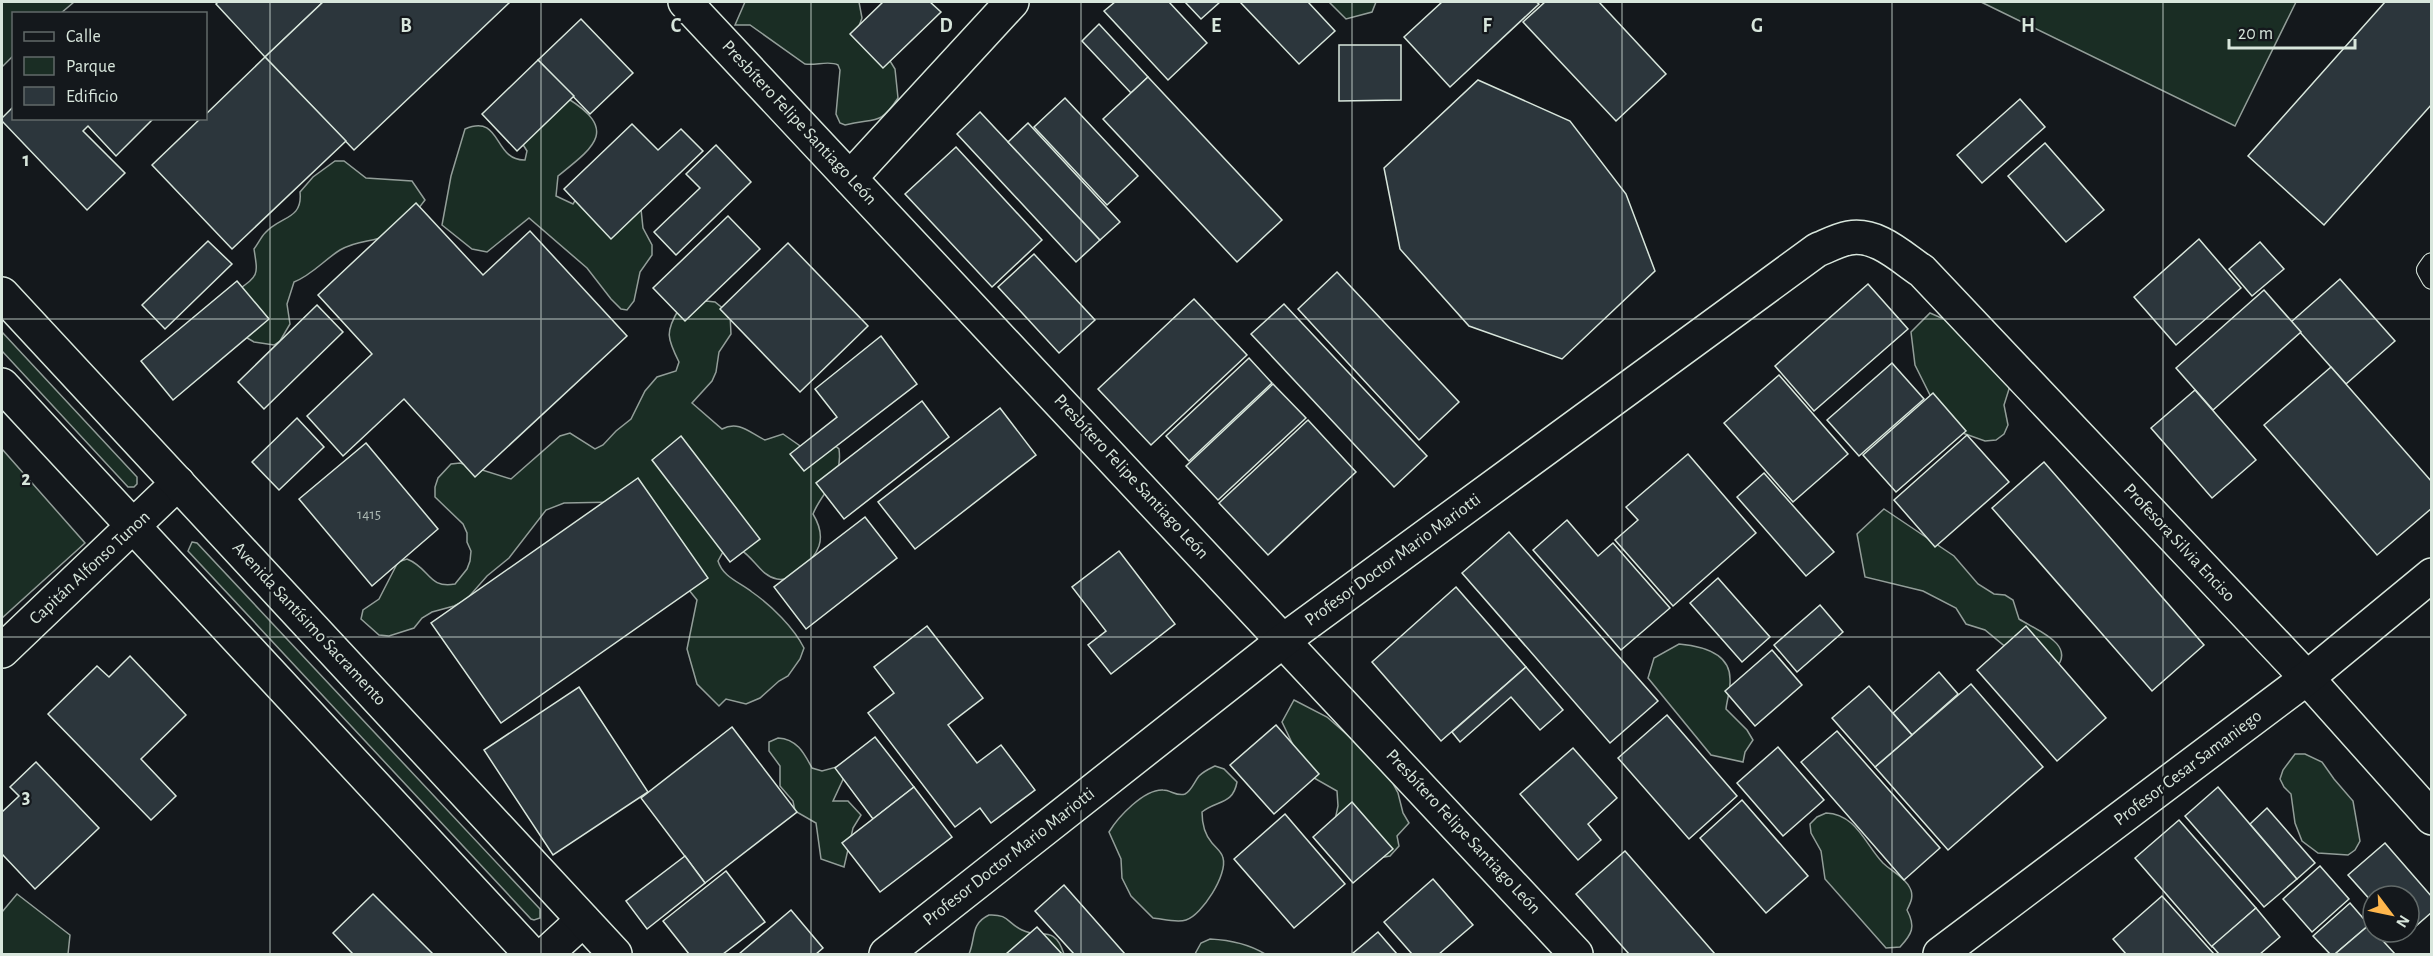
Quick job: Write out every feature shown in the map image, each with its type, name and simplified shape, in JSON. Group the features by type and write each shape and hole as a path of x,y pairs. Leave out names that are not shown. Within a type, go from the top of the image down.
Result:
{"street":[{"name":"Presbítero Felipe Santiago León","path":"685,2 1576,954"},
{"path":"850,178 1012,2"},
{"name":"Profesor Doctor Mario Mariotti","path":"886,954 1284,640 1817,250 1850,238 1871,239 1923,271"},
{"name":"Profesora Silvia Enciso","path":"1923,271 2307,678 2432,818"},
{"name":"Avenida Santísimo Sacramento","path":"2,294 615,954"},
{"path":"2,386 531,954"},
{"name":"Capitán Alfonso Tunon","path":"2,651 178,483"},
{"name":"Profesor Cesar Samaniego","path":"1940,954 2307,678 2432,575"},
{"path":"546,954 583,920"}],"lane":[{"path":"2432,262 2427,270 2432,279"}],"green space":[{"path":"2,2 74,2 62,12 12,12 12,57 2,67"},
{"path":"745,2 859,2 862,18 859,26 887,56 895,69 898,98 881,117 845,125 840,123 836,114 840,70 838,65 805,64 750,25 735,25"},
{"path":"1329,2 1376,2 1372,12 1346,19"},
{"path":"1981,2 2296,2 2235,126"},
{"path":"567,98 583,109 593,120 596,138 582,156 558,176 556,196 573,204 588,178 639,190 643,228 652,245 652,255 640,272 634,301 627,310 621,309 587,268 529,218 487,252 472,249 442,225 451,176 465,129 485,127 492,132 507,153 525,160 527,151 522,143"},
{"path":"335,161 344,161 366,178 412,181 425,200 399,229 382,237 340,250 294,282 287,304 290,324 280,341 274,345 254,342 237,332 238,290 255,274 254,249 271,228 294,213 300,201 300,192 313,177"},
{"path":"706,301 715,302 730,314 731,334 719,352 712,381 692,403 722,429 739,427 765,440 783,434 806,450 832,443 839,449 838,469 835,477 813,514 820,531 819,546 805,565 786,579 780,579 771,577 762,571 741,550 723,552 718,561 720,567 728,575 775,611 800,640 804,648 800,659 788,676 760,698 746,704 726,699 719,706 697,684 687,649 697,600 618,502 564,503 546,510 509,558 487,576 466,600 432,612 422,618 414,628 389,636 379,635 361,619 363,610 379,599 398,562 407,559 420,567 434,581 446,585 455,584 467,569 471,551 463,524 435,497 438,478 451,464 460,463 511,479 560,436 570,433 595,449 603,445 631,419 645,391 657,377 676,371 679,362 669,335 671,324 679,309"},
{"path":"1930,313 1960,326 2010,386 2004,405 2008,425 2004,434 1996,440 1985,441 1957,431 1936,407 1915,365 1911,332"},
{"path":"2,332 137,477 137,484 134,487 128,487 2,351"},
{"path":"2,449 85,543 2,618"},
{"path":"1884,509 1954,556 1978,584 1994,594 2005,595 2013,600 2019,619 2044,633 2058,646 2061,660 2055,669 2007,648 1985,630 1966,624 1956,608 1923,591 1865,577 1857,534"},
{"path":"192,542 197,543 540,909 540,918 531,919 188,551"},
{"path":"1679,644 1713,652 1720,657 1729,670 1730,683 1726,709 1747,730 1753,740 1745,752 1743,762 1711,755 1648,678 1654,658"},
{"path":"1294,700 1327,717 1384,767 1398,793 1403,813 1409,823 1397,836 1399,846 1390,856 1379,858 1335,820 1338,806 1337,791 1307,774 1282,722"},
{"path":"778,738 795,744 803,752 812,768 822,771 840,766 846,773 833,801 848,801 861,815 853,828 844,867 821,859 816,823 795,811 793,801 780,786 780,766 769,751 769,742"},
{"path":"2295,754 2305,754 2322,762 2353,801 2360,841 2355,850 2348,855 2318,853 2302,841 2295,823 2291,794 2280,779 2283,770"},
{"path":"1215,766 1224,769 1237,782 1232,795 1202,812 1206,833 1223,858 1222,874 1206,902 1192,917 1182,921 1153,918 1131,896 1122,878 1121,859 1109,832 1125,812 1148,794 1163,790 1179,795 1185,794 1199,776"},
{"path":"1826,813 1836,815 1852,824 1883,863 1908,884 1912,896 1907,910 1912,926 1900,947 1886,948 1825,879 1821,851 1811,833 1810,824 1817,817"},
{"path":"17,894 70,935 68,954 2,954 2,912"},
{"path":"989,915 1004,917 1029,933 1051,935 1060,944 1064,954 969,954 976,927"},
{"path":"1210,939 1239,943 1265,954 1195,954 1201,943"}],"building":[{"path":"218,2 323,2 265,57 216,4"},
{"path":"323,2 510,2 354,150 265,57"},
{"path":"883,2 930,2 941,12 883,68 850,34"},
{"path":"1115,2 1169,2 1207,43 1168,80 1104,11"},
{"path":"1185,2 1220,2 1201,19"},
{"path":"1240,2 1308,2 1335,31 1299,64"},
{"path":"1442,2 1536,2 1539,4 1450,87 1404,37"},
{"path":"1545,2 1599,2 1666,74 1616,121 1523,22"},
{"path":"2385,2 2432,2 2432,104 2324,225 2248,156"},
{"path":"581,19 633,73 590,114 538,60"},
{"path":"1099,24 1148,77 1131,93 1082,41"},
{"path":"1339,45 1401,45 1401,100 1339,101"},
{"path":"265,57 346,141 232,249 152,165 199,120 207,120 207,113"},
{"path":"538,60 574,96 517,151 482,114"},
{"path":"1148,77 1282,220 1237,262 1103,119"},
{"path":"1478,80 1570,121 1626,194 1655,271 1562,359 1469,326 1400,249 1384,168"},
{"path":"1065,98 1138,176 1107,205 1034,127"},
{"path":"2020,99 2045,127 1982,183 1957,155"},
{"path":"12,108 12,120 152,120 116,156 88,126 83,131 125,173 87,210 2,121 2,118"},
{"path":"980,112 1100,240 1076,262 957,134"},
{"path":"1028,123 1120,222 1100,240 1008,142"},
{"path":"632,124 658,150 681,129 703,151 611,239 564,189"},
{"path":"2045,143 2104,210 2066,242 2008,176"},
{"path":"716,145 751,182 676,255 654,232 700,188 686,174"},
{"path":"956,147 1042,240 992,287 905,194"},
{"path":"416,203 483,275 530,231 627,336 475,477 404,399 343,456 307,416 372,354 318,295"},
{"path":"728,216 760,249 685,321 653,288"},
{"path":"2199,239 2241,288 2176,345 2134,297"},
{"path":"208,241 232,264 165,329 142,305"},
{"path":"2260,242 2284,269 2252,296 2229,269"},
{"path":"788,243 868,326 800,392 720,309"},
{"path":"1034,254 1095,320 1059,353 998,287"},
{"path":"1337,272 1459,402 1419,440 1298,309"},
{"path":"2340,279 2395,341 2346,384 2291,322"},
{"path":"237,281 269,319 173,400 141,361"},
{"path":"1868,284 1908,329 1814,411 1775,366"},
{"path":"2264,290 2301,332 2213,410 2176,368"},
{"path":"1194,299 1247,355 1151,445 1098,389"},
{"path":"1284,304 1427,456 1394,487 1251,334"},
{"path":"317,305 343,332 264,409 238,382"},
{"path":"881,336 917,384 804,471 790,454 837,417 815,389"},
{"path":"1249,358 1272,383 1189,461 1166,436"},
{"path":"1892,363 1924,399 1859,456 1827,420"},
{"path":"2331,367 2432,482 2432,508 2377,555 2264,425"},
{"path":"1779,375 1848,454 1793,502 1724,423"},
{"path":"1273,384 1306,418 1218,500 1186,466"},
{"path":"2195,390 2256,460 2212,498 2151,428"},
{"path":"1933,393 1966,431 1896,492 1863,455"},
{"path":"922,401 949,437 844,519 816,483"},
{"path":"1000,408 1036,455 915,549 878,502"},
{"path":"297,418 324,447 279,490 252,462"},
{"path":"1308,420 1356,472 1268,555 1219,503"},
{"path":"1967,435 2009,482 1935,547 1894,500"},
{"path":"681,436 760,539 730,562 652,460"},
{"path":"366,443 438,529 372,586 299,499"},
{"path":"1688,454 1756,533 1673,606 1615,540 1638,520 1626,507"},
{"path":"2044,462 2204,645 2152,691 1992,508"},
{"path":"1764,473 1834,552 1806,576 1737,497"},
{"path":"638,478 708,578 501,723 431,623"},
{"path":"865,517 897,558 806,629 774,587"},
{"path":"1567,520 1598,556 1613,543 1670,608 1621,650 1533,550"},
{"path":"1509,532 1658,701 1610,743 1462,573"},
{"path":"1119,551 1175,624 1111,674 1088,645 1106,631 1072,587"},
{"path":"1718,578 1770,637 1742,662 1690,603"},
{"path":"1456,587 1526,667 1441,741 1372,662"},
{"path":"1820,605 1843,632 1797,672 1774,645"},
{"path":"927,626 983,698 948,725 977,763 1001,745 1035,790 991,823 980,808 955,827 868,713 894,693 874,667"},
{"path":"2026,626 2106,718 2057,761 1977,670"},
{"path":"1772,650 1802,685 1755,726 1725,691"},
{"path":"130,656 186,715 141,759 176,796 151,820 48,714 97,666 109,677"},
{"path":"1526,667 1563,710 1540,730 1511,697 1460,742 1452,732"},
{"path":"1939,672 1958,694 1912,735 1893,713"},
{"path":"1971,684 2043,767 1948,850 1875,767"},
{"path":"1869,686 1912,735 1875,767 1832,718"},
{"path":"579,687 648,792 553,855 484,750"},
{"path":"1667,715 1737,796 1689,839 1618,758"},
{"path":"1276,725 1319,774 1274,814 1230,765"},
{"path":"732,727 797,812 705,883 641,798"},
{"path":"1837,731 1940,848 1904,880 1801,762"},
{"path":"875,737 914,787 873,819 835,768"},
{"path":"1778,747 1824,800 1783,836 1737,783"},
{"path":"1573,748 1617,798 1588,824 1601,840 1578,860 1520,794"},
{"path":"36,762 99,828 35,889 2,854 2,812 19,796 10,787"},
{"path":"914,787 952,837 880,892 842,843"},
{"path":"2218,787 2297,879 2264,907 2185,816"},
{"path":"1742,800 1808,876 1766,913 1700,838"},
{"path":"1352,802 1393,849 1353,883 1313,837"},
{"path":"2267,808 2315,863 2297,879 2250,824"},
{"path":"1285,814 1345,884 1294,928 1234,859"},
{"path":"2179,820 2256,908 2212,947 2135,858"},
{"path":"2385,843 2421,884 2361,884 2361,890 2348,875"},
{"path":"1625,851 1715,954 1629,954 1576,894"},
{"path":"685,856 705,883 647,929 626,901"},
{"path":"2320,866 2349,899 2312,932 2283,899"},
{"path":"726,871 765,922 723,954 689,954 663,921"},
{"path":"1433,879 1473,925 1439,954 1412,954 1384,922"},
{"path":"2421,884 2432,897 2432,912 2421,922"},
{"path":"1064,885 1125,954 1074,954 1035,911"},
{"path":"373,894 433,954 353,954 333,933"},
{"path":"2162,896 2214,954 2126,954 2113,939"},
{"path":"2350,903 2361,916 2361,932 2335,954 2330,954 2313,936"},
{"path":"2256,908 2280,937 2260,954 2219,954 2212,946"},
{"path":"791,910 823,948 816,954 739,954"},
{"path":"1037,927 1062,954 1006,954"},
{"path":"1378,932 1397,954 1352,954"},
{"path":"2361,932 2361,944 2386,944 2395,954 2335,954"}]}
